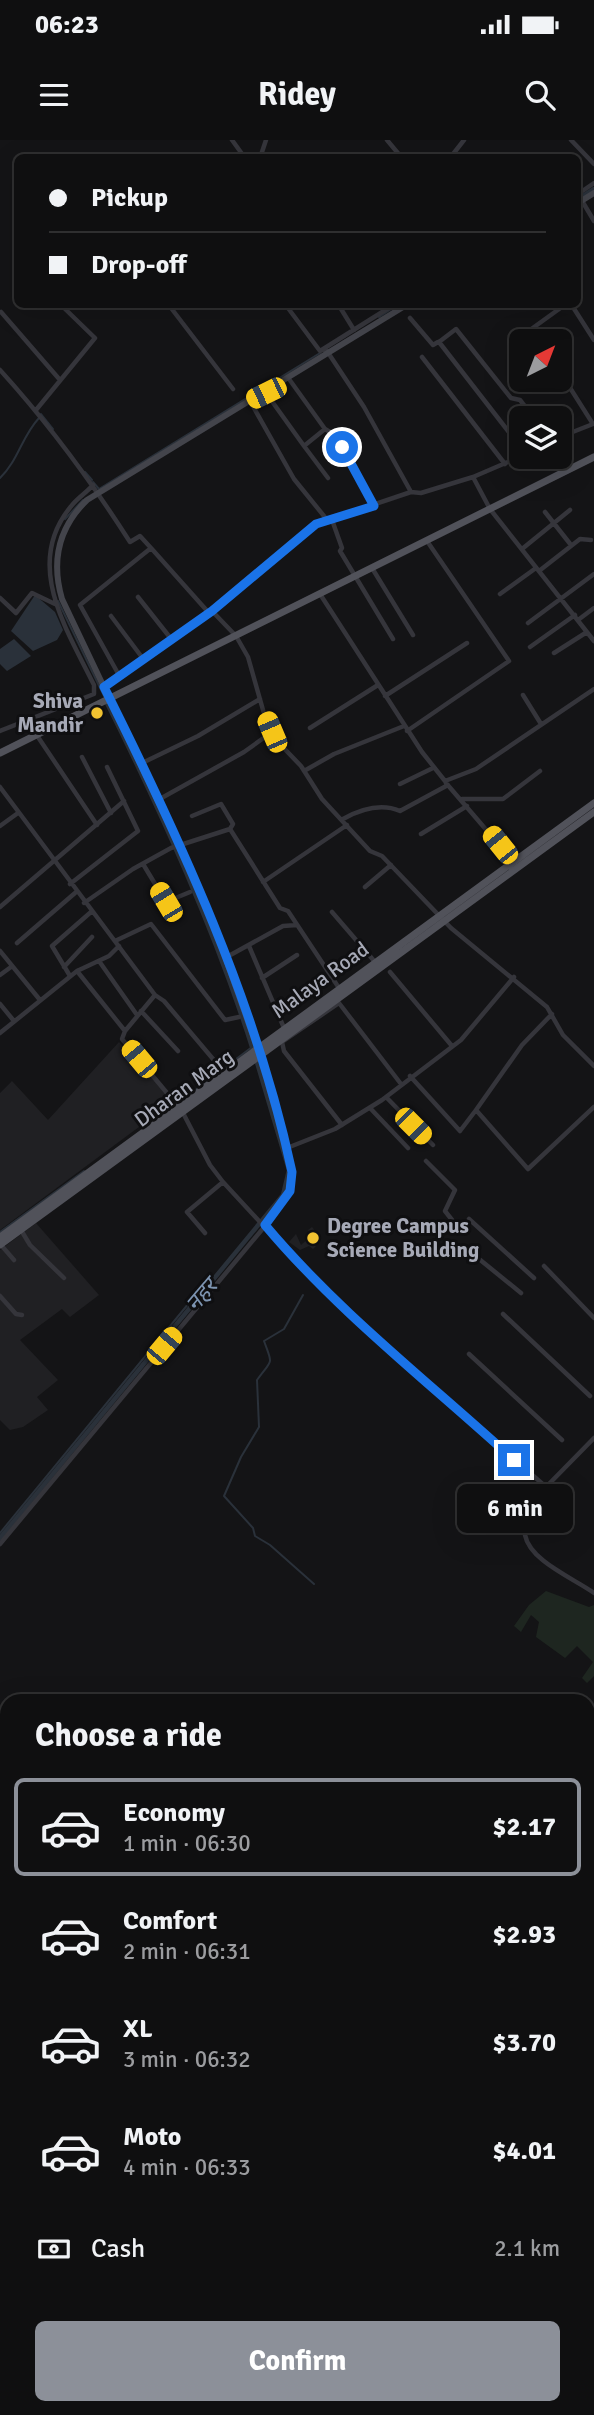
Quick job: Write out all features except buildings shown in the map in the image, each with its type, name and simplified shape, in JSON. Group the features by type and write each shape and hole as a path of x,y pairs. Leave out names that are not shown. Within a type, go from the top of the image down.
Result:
{"main road":[{"path":"0,753 108,696 236,636 594,457"},
{"name":"Malaya Road","path":"0,1242 224,1072 341,991 375,962 441,918 513,862 528,856 594,803"},
{"name":"Dharan Marg","path":"0,1242 21,1230 180,1108 441,918 594,812"}],"street":[{"path":"387,140 399,154"},
{"path":"453,154 464,140"},
{"path":"571,140 594,164"},
{"path":"581,196 594,183"},
{"path":"581,201 594,220"},
{"path":"36,410 95,338 64,308"},
{"path":"171,308 233,389"},
{"path":"288,308 313,346 320,351 327,351 401,308"},
{"path":"340,308 354,330"},
{"path":"0,1544 290,1191 292,1172 258,1051 225,958 179,845 69,616 55,576 59,542 78,508 289,379 354,330 389,308"},
{"path":"531,329 562,308"},
{"path":"571,308 594,340"},
{"path":"1,312 60,380"},
{"path":"410,318 433,345 438,342"},
{"path":"509,432 439,342 456,329 511,398 520,400 525,406"},
{"path":"327,351 364,407 411,492"},
{"path":"422,357 505,464"},
{"path":"0,370 36,410 93,485 130,542 140,536 236,636 248,657 272,732 304,771 322,799 370,851 391,864 441,918 514,978 552,1014 564,1035 594,1066"},
{"path":"289,379 325,429 335,435 374,506"},
{"path":"572,390 594,424 572,432"},
{"path":"266,393 327,478"},
{"path":"250,401 294,479 330,520 342,548 340,551 393,639"},
{"path":"304,446 325,429"},
{"path":"104,687 211,612 316,524 411,492 421,493 473,477 509,462"},
{"path":"473,477 490,509 594,641"},
{"path":"0,731 94,694 94,685 54,604 48,570 55,535 74,503 93,485"},
{"path":"522,549 570,510"},
{"path":"545,512 571,545"},
{"path":"500,594 583,537 591,540"},
{"path":"304,771 334,754 406,728 509,661 426,540"},
{"path":"120,677 80,605 151,548"},
{"path":"372,568 413,635"},
{"path":"528,623 594,574"},
{"path":"0,598 16,613 32,593 54,604"},
{"path":"320,594 433,768 513,862"},
{"path":"138,597 172,640"},
{"path":"530,647 594,608"},
{"path":"111,616 144,660"},
{"path":"554,653 587,632"},
{"path":"385,696 467,643"},
{"path":"310,728 378,685"},
{"path":"343,820 356,812 387,804 400,811 517,744 541,724 594,689"},
{"path":"523,695 541,724"},
{"path":"140,765 198,736 260,699"},
{"path":"158,800 244,752 272,732"},
{"path":"36,733 97,825"},
{"path":"82,757 111,813"},
{"path":"70,884 138,831 107,767"},
{"path":"400,784 433,768"},
{"path":"461,799 503,799 540,771"},
{"path":"0,787 75,892 155,995 164,1001 224,1072"},
{"path":"0,907 124,801"},
{"path":"84,903 171,848 230,829 233,824 220,804 192,816"},
{"path":"421,834 467,806"},
{"path":"0,826 18,813"},
{"path":"264,882 347,825"},
{"path":"230,829 280,908 288,911 341,991"},
{"path":"143,864 166,902 190,892"},
{"path":"365,887 391,864"},
{"path":"17,943 75,892"},
{"path":"70,976 52,946 91,912"},
{"path":"332,912 375,962"},
{"path":"117,943 151,924 225,1020 239,1017"},
{"path":"225,958 283,926 297,925"},
{"path":"64,967 92,937"},
{"path":"0,1032 77,971 119,950 117,943"},
{"path":"249,946 284,1028"},
{"path":"0,951 40,1000"},
{"path":"262,978 297,955"},
{"path":"99,961 139,1013 178,1051"},
{"path":"0,975 11,967"},
{"path":"77,971 125,1031"},
{"path":"390,972 452,1046"},
{"path":"287,1148 343,1125 386,1097 410,1076 461,1040 514,978"},
{"path":"155,995 125,1031 122,1039 180,1108 223,1182 296,1261 377,1338 546,1487"},
{"path":"343,1125 284,1051 282,1042 339,1003 401,1084"},
{"path":"0,1004 14,1021"},
{"path":"410,1076 460,1131 522,1045 552,1014"},
{"path":"386,1097 433,1145"},
{"path":"476,1110 528,1169 594,1107"},
{"path":"370,1108 408,1148"},
{"path":"426,1161 455,1190 445,1211 456,1225"},
{"path":"205,1233 187,1212 223,1182"},
{"path":"468,1219 534,1278"},
{"path":"21,1230 52,1270 64,1278"},
{"path":"0,1242 14,1259"},
{"path":"468,1251 521,1293"},
{"path":"544,1266 594,1318"},
{"path":"0,1296 16,1314 22,1315"},
{"path":"503,1314 590,1396"},
{"path":"469,1354 562,1440"},
{"path":"594,1438 546,1487 527,1528 526,1540 542,1560 594,1593"}],"shaded area":[{"path":"35,595 55,612 63,630 57,640 33,651 11,631"},
{"path":"14,639 31,656 7,671 0,664 0,649"},
{"path":"119,1042 174,1101 0,1230 0,1093 12,1081 48,1120"},
{"path":"36,1223 99,1295 70,1317 62,1309 20,1340 58,1380 37,1397 48,1410 23,1427 10,1430 0,1420 0,1250"},
{"name":"Degree Campus Science Building","path":"312,1227 320,1237 313,1243 316,1246 313,1249 309,1246 300,1250 289,1242 296,1234 301,1245 312,1235 308,1230"},
{"path":"546,1591 589,1607 594,1605 594,1676 587,1683 582,1678 593,1662 577,1646 565,1658 536,1637 539,1622 531,1615 521,1632 514,1626 529,1605"}],"waterway":[{"name":"नहर","path":"581,197 594,189"},
{"path":"379,317 393,308"},
{"path":"93,482 99,489 320,353"},
{"path":"41,414 53,429"},
{"path":"0,478 39,418"},
{"path":"85,472 92,480"},
{"path":"65,519 83,500"},
{"path":"58,601 104,696"},
{"name":"नहर","path":"106,701 186,873 222,961 253,1050"},
{"path":"178,1103 252,1047"},
{"name":"नहर","path":"0,1538 283,1195 289,1170 256,1059"},
{"path":"162,1114 173,1106"},
{"path":"0,1232 84,1171"},
{"path":"303,1295 284,1329 264,1341 270,1362 257,1380 259,1427 241,1457 224,1496 253,1528 255,1536 270,1545 314,1584"},
{"name":"नहर","path":"0,1533 189,1303 193,1299 197,1301"}],"place":[{"name":"Shiva Mandir","path":"97,713"},
{"name":"Degree Campus Science Building","path":"313,1238"}],"route":[{"path":"342,447 374,506 316,524 212,611 104,687 215,928 259,1055 287,1148 292,1172 290,1191 265,1225 296,1261 514,1460"}]}
